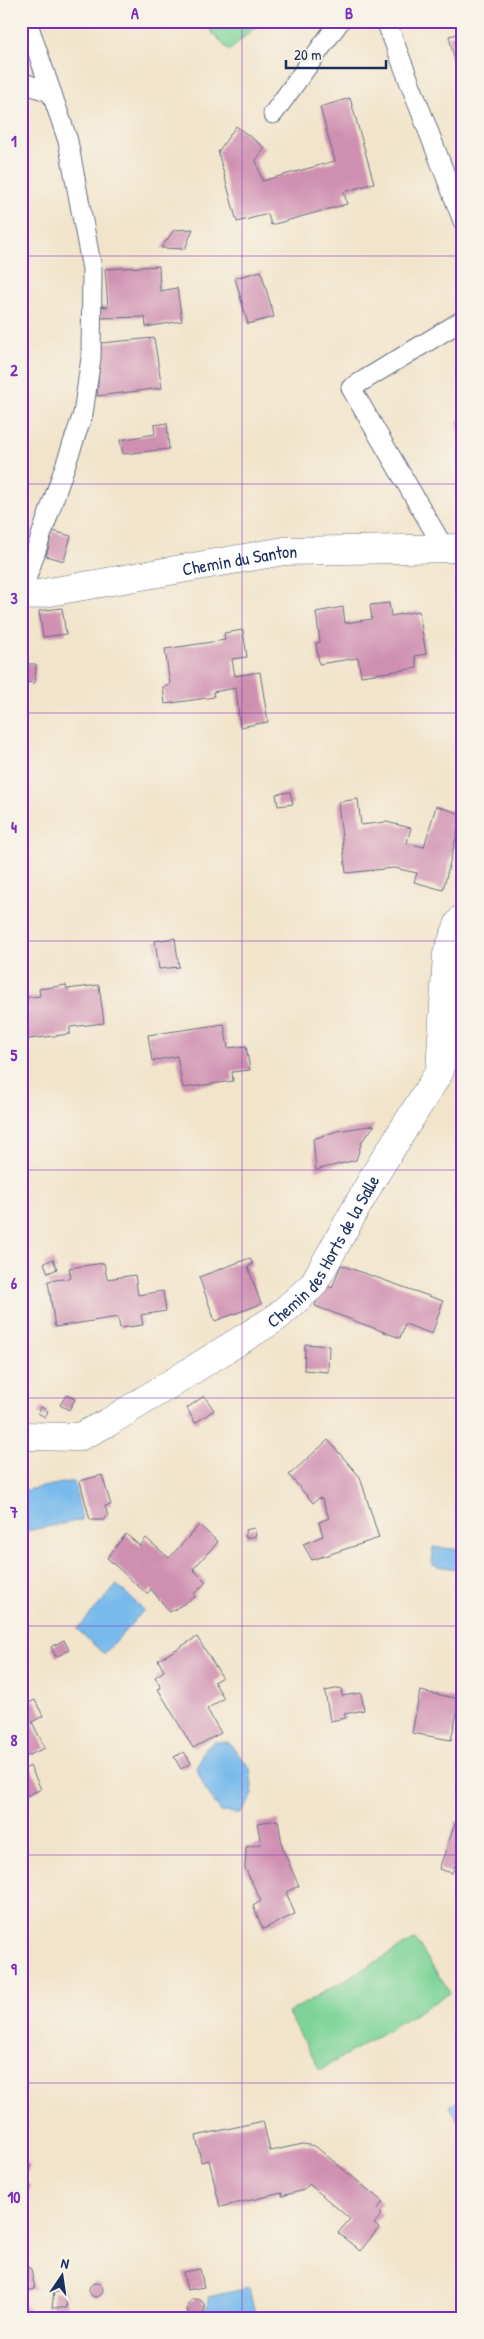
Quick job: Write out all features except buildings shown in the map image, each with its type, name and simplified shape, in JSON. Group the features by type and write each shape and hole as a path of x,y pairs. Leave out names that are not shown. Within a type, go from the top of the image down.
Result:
{"street":[{"name":"Chemin du Santon","path":"21,595 284,551 453,548"},
{"name":"Chemin des Horts de la Salle","path":"21,1436 79,1437 109,1422 276,1318 313,1285 374,1176 440,1071 447,954 459,923 463,918"}],"lane":[{"path":"21,595 82,414 90,358 92,269 68,141 27,21"},
{"path":"273,114 340,21"},
{"path":"386,21 463,222"},
{"path":"21,82 52,94"},
{"path":"453,548 351,388 463,320"}],"green space":[{"path":"202,21 262,21 229,51"},
{"path":"415,1939 450,1993 320,2070 288,2013"}],"water":[{"path":"74,1481 82,1520 21,1532 21,1491"},
{"path":"433,1547 463,1550 463,1570 432,1565"},
{"path":"117,1585 144,1610 104,1654 77,1629"},
{"path":"214,1742 228,1742 250,1768 253,1795 240,1813 221,1812 206,1791 197,1769 204,1749"},
{"path":"463,2098 463,2130 449,2106"},
{"path":"249,2288 256,2318 206,2318 208,2297"}]}
